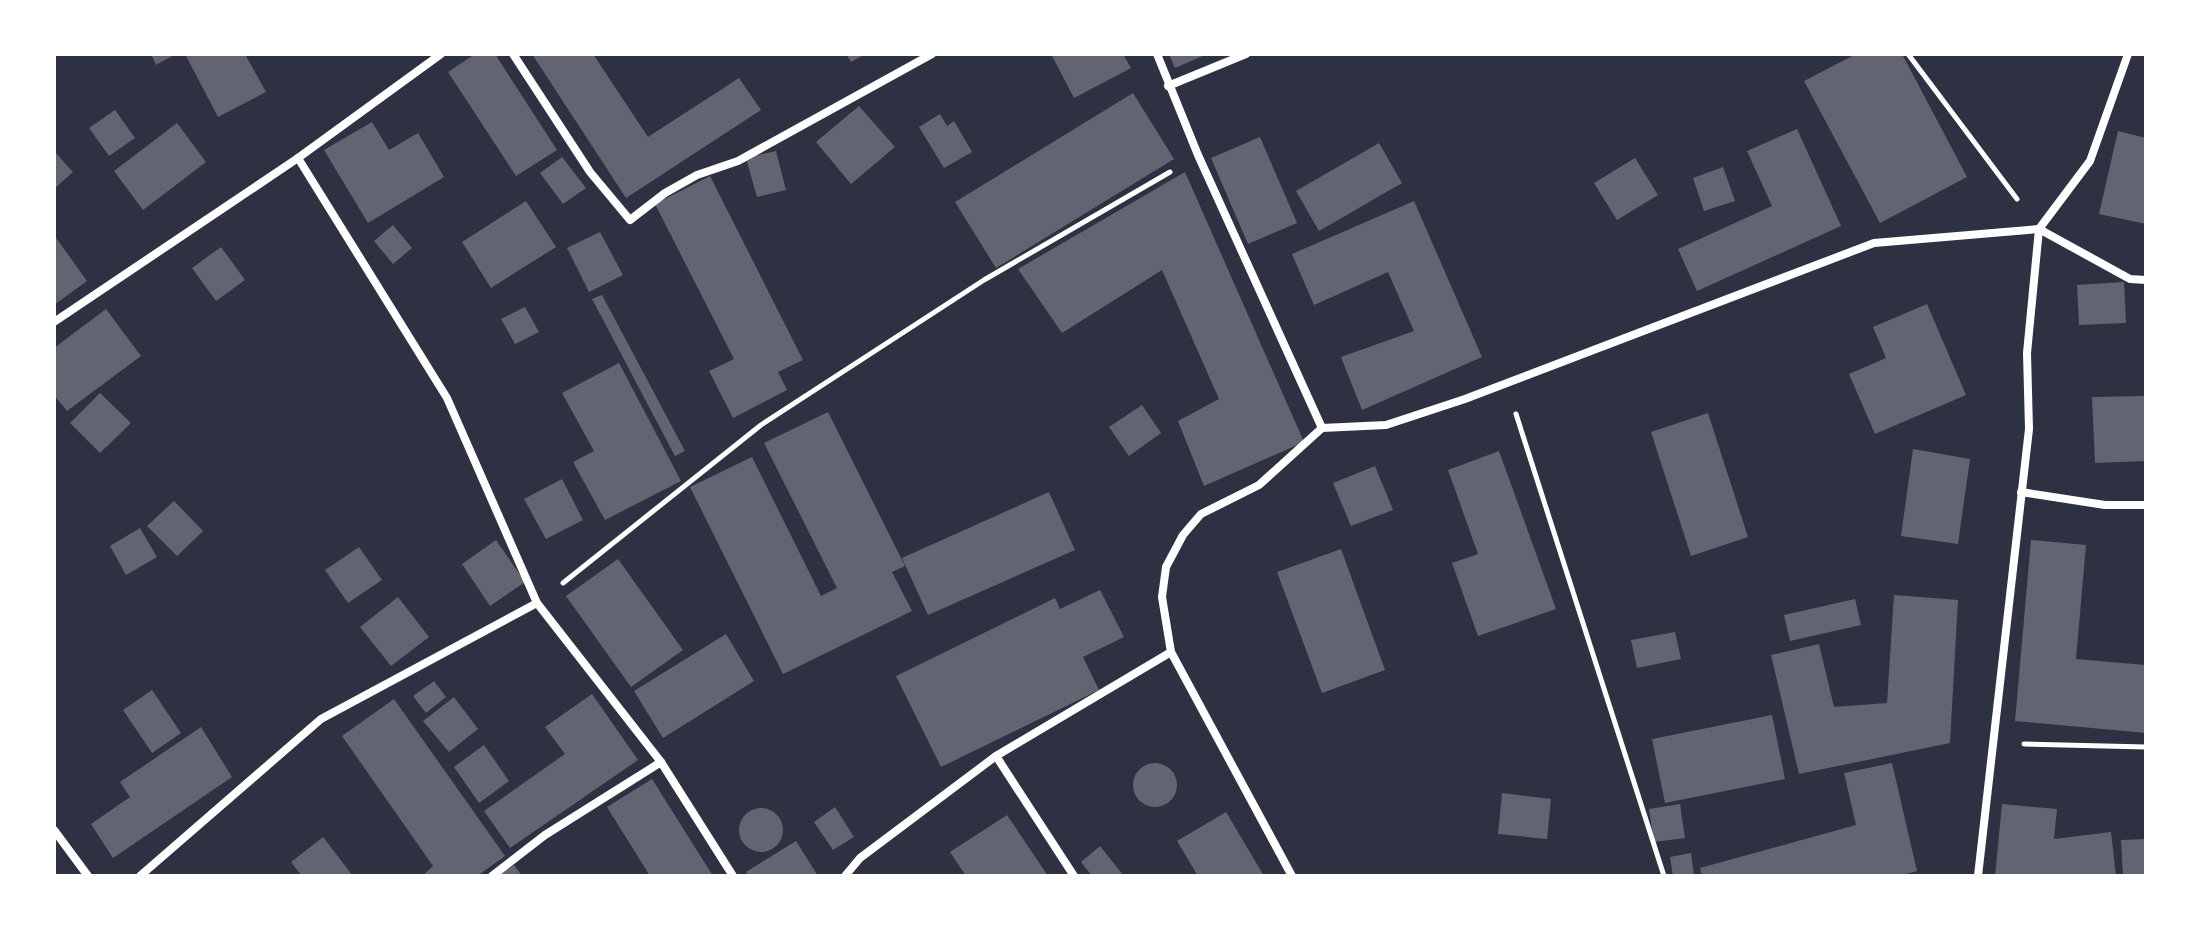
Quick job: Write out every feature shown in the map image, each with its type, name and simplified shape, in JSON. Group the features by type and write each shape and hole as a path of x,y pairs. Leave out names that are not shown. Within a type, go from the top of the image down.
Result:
{"street":[{"path":"54,322 298,158 441,54"},
{"path":"513,54 590,172 630,220 665,193 697,175 738,161 932,54"},
{"path":"1157,54 1198,155 1322,428"},
{"path":"1168,86 1246,54"},
{"path":"1978,876 2029,429 2027,353 2039,229 2090,161 2128,54"},
{"path":"298,158 447,398 537,603 661,762 733,876"},
{"path":"1292,876 1171,652 1162,597 1166,567 1183,535 1201,514 1259,485 1322,428 1386,425 1506,383 1874,243 2039,229 2130,279 2146,280"},
{"path":"2021,492 2105,505 2146,505"},
{"path":"140,876 321,719 537,603"},
{"path":"845,876 860,858 996,756 1171,652"},
{"path":"996,756 1074,876"},
{"path":"492,876 545,835 661,762"},
{"path":"54,830 88,876"}],"path":[{"path":"1908,54 2039,229"},
{"path":"537,603 761,425 984,280 1198,155"},
{"path":"1506,383 1664,876"},
{"path":"1995,743 2146,747"}],"building":[{"path":"151,54 176,54 156,65"},
{"path":"185,54 245,54 266,92 218,117"},
{"path":"475,54 495,54 557,150 516,176 448,72"},
{"path":"532,54 593,54 648,137 739,78 761,110 626,198"},
{"path":"846,54 865,54 851,62"},
{"path":"1051,54 1123,54 1131,68 1074,98"},
{"path":"1169,54 1207,54 1175,68"},
{"path":"1856,54 1902,54 1967,177 1880,223 1804,81"},
{"path":"1133,93 1174,159 996,268 955,202"},
{"path":"859,106 895,147 851,184 816,142"},
{"path":"115,110 135,138 109,156 89,128"},
{"path":"940,114 947,126 954,121 972,152 944,168 919,127"},
{"path":"372,122 389,150 418,133 444,177 368,223 324,150"},
{"path":"177,123 206,162 143,210 114,171"},
{"path":"1797,129 1841,226 1697,291 1678,249 1772,206 1747,151"},
{"path":"2118,131 2146,138 2146,224 2099,214"},
{"path":"1260,137 1297,223 1248,244 1211,158"},
{"path":"1379,143 1402,183 1319,231 1296,191"},
{"path":"54,151 73,172 54,189"},
{"path":"776,151 786,190 757,197 746,158"},
{"path":"562,157 586,188 563,204 540,173"},
{"path":"1635,158 1658,195 1617,220 1594,183"},
{"path":"1723,167 1735,201 1704,211 1693,178"},
{"path":"1185,172 1304,442 1204,486 1178,421 1219,399 1162,270 1062,333 1018,269"},
{"path":"710,176 803,360 778,372 787,390 733,418 709,371 734,359 655,204"},
{"path":"526,201 556,247 491,288 462,242"},
{"path":"1414,201 1482,357 1362,410 1341,357 1414,331 1388,272 1314,305 1292,254"},
{"path":"393,225 412,248 393,264 374,241"},
{"path":"600,232 623,275 589,292 567,248"},
{"path":"54,235 87,281 54,305"},
{"path":"221,247 245,280 216,301 192,268"},
{"path":"2124,282 2126,323 2079,325 2077,285"},
{"path":"602,295 685,451 675,456 592,299"},
{"path":"1927,304 1966,395 1875,434 1849,374 1886,358 1873,327"},
{"path":"525,307 539,332 515,344 501,319"},
{"path":"106,309 141,356 67,411 54,395 54,348"},
{"path":"619,363 681,481 605,520 573,462 594,451 562,393"},
{"path":"100,393 131,423 100,453 70,423"},
{"path":"2146,396 2146,461 2095,463 2092,397"},
{"path":"1142,405 1161,433 1129,456 1109,427"},
{"path":"828,412 905,566 892,572 912,611 783,674 690,487 752,457 821,596 837,588 764,443"},
{"path":"1708,413 1748,537 1691,556 1651,432"},
{"path":"1913,449 1970,459 1958,544 1901,536"},
{"path":"1499,451 1556,609 1478,636 1452,563 1478,554 1448,470"},
{"path":"1375,466 1393,510 1351,526 1333,483"},
{"path":"562,479 583,520 546,539 524,499"},
{"path":"1049,492 1075,550 928,615 902,558"},
{"path":"174,501 203,531 177,556 147,526"},
{"path":"140,528 157,557 126,575 110,546"},
{"path":"496,540 525,582 490,606 462,564"},
{"path":"2031,540 2086,545 2076,659 2146,665 2146,733 2015,721"},
{"path":"359,547 382,580 348,603 325,570"},
{"path":"1341,549 1385,670 1322,693 1277,572"},
{"path":"618,559 683,650 631,687 566,596"},
{"path":"1100,590 1124,637 1083,657 1099,690 941,767 896,676 1055,598 1060,609"},
{"path":"1894,595 1958,600 1950,743 1799,774 1771,655 1819,644 1834,707 1887,703"},
{"path":"398,597 429,637 391,666 360,627"},
{"path":"1855,599 1861,625 1790,641 1784,615"},
{"path":"1675,632 1681,659 1637,668 1631,640"},
{"path":"726,634 754,681 663,738 634,691"},
{"path":"434,681 446,697 426,713 413,696"},
{"path":"152,690 181,733 152,753 123,710"},
{"path":"592,694 638,760 510,848 484,811 565,754 545,727"},
{"path":"454,697 478,729 449,752 423,721"},
{"path":"394,699 505,856 477,876 422,876 433,866 342,736"},
{"path":"1772,715 1785,779 1665,803 1652,739"},
{"path":"201,727 232,777 113,858 91,824 130,797 120,782"},
{"path":"484,745 509,781 479,803 454,767"},
{"path":"1155,763 1171,769 1177,785 1171,801 1155,807 1139,801 1133,785 1139,769"},
{"path":"1892,763 1917,871 1899,876 1702,876 1700,868 1856,825 1844,773"},
{"path":"652,779 713,876 650,876 607,807"},
{"path":"1502,793 1551,799 1547,839 1498,834"},
{"path":"1680,804 1685,838 1654,842 1649,809"},
{"path":"2002,804 2057,809 2054,839 2111,832 2116,876 1995,876"},
{"path":"835,807 854,837 833,850 814,822"},
{"path":"761,808 777,814 783,830 777,846 761,852 745,846 739,830 745,814"},
{"path":"1226,812 1264,876 1198,876 1177,841"},
{"path":"1007,815 1048,876 966,876 950,852"},
{"path":"323,837 353,876 302,876 291,862"},
{"path":"2146,839 2146,876 2123,876 2121,840"},
{"path":"796,841 818,876 749,876 746,872"},
{"path":"1100,846 1124,876 1092,876 1081,862"},
{"path":"1691,853 1694,876 1673,876 1670,857"},
{"path":"514,865 522,876 498,876"}]}
